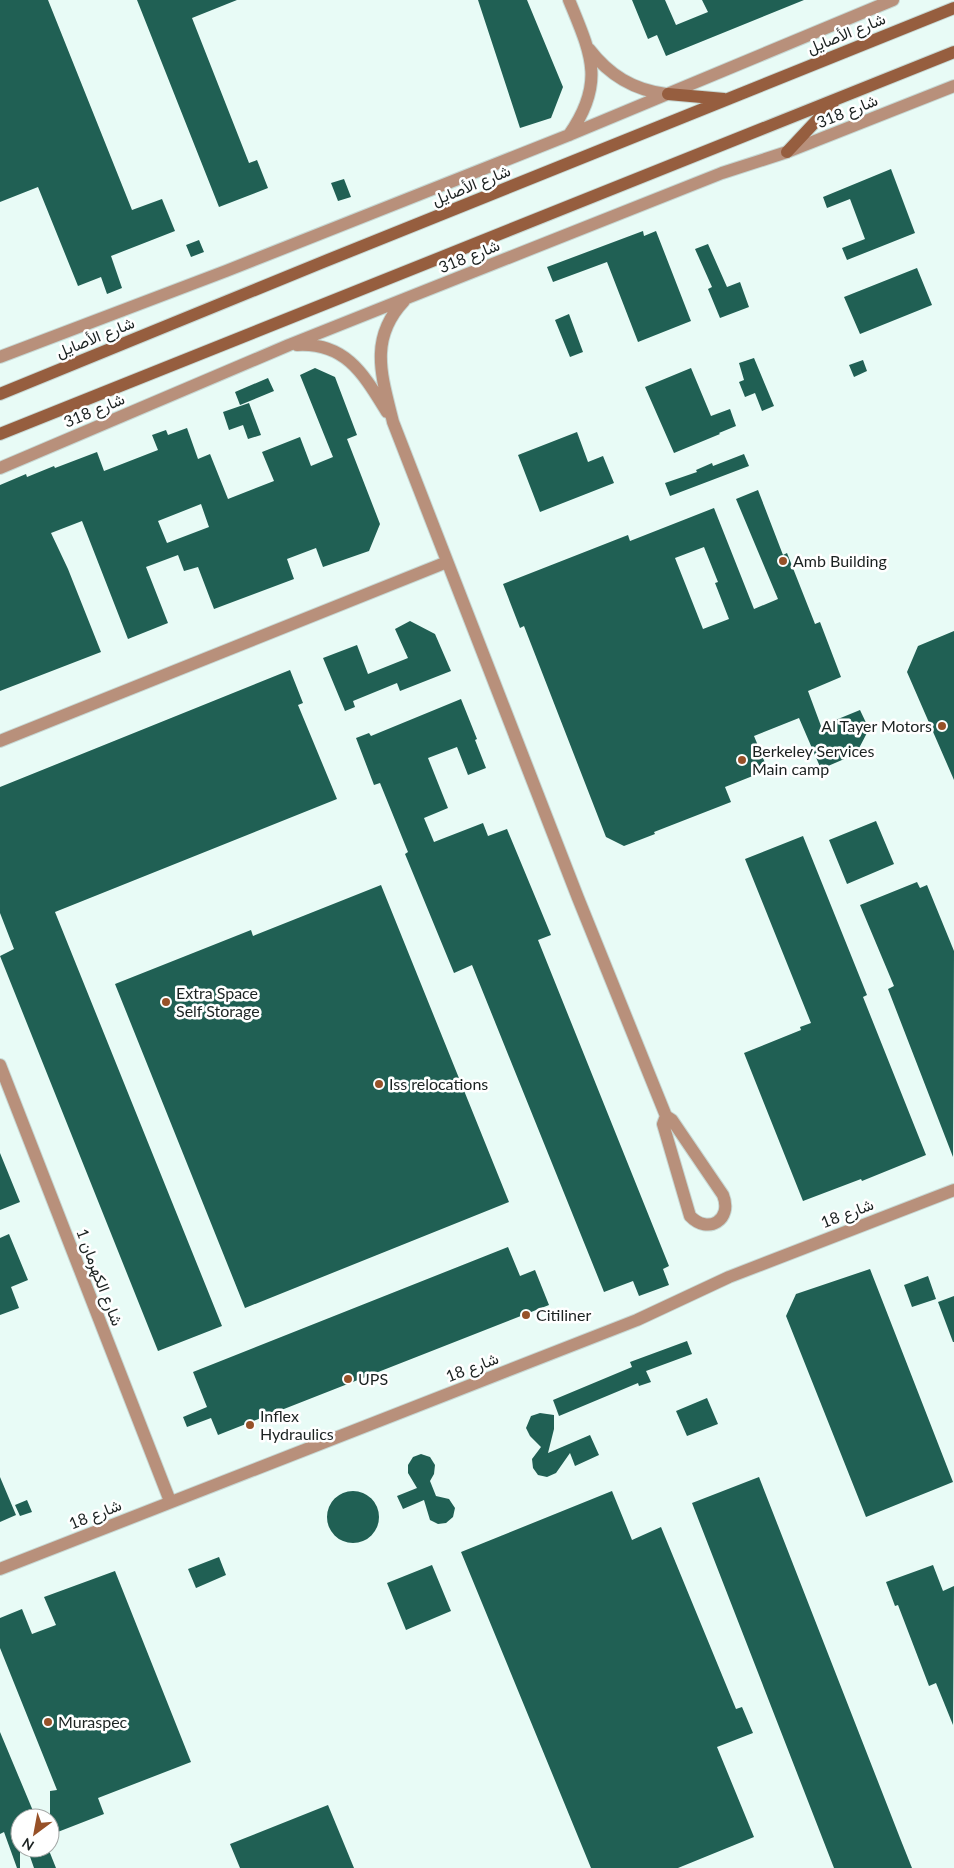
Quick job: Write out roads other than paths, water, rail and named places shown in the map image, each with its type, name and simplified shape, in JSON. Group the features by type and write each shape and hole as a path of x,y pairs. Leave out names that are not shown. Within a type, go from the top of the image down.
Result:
{"main road":[{"name":"شارع الأصايل","path":"0,394 313,265 954,8"},
{"path":"0,434 954,52"},
{"path":"668,94 727,99"},
{"path":"787,152 835,100"}],"street":[{"path":"569,135 583,113 592,75 589,49 570,0"},
{"path":"0,357 226,271 569,135 893,0"},
{"path":"589,49 610,73 623,81 645,90 668,94"},
{"name":"شارع 318","path":"0,468 289,345 722,173 787,152 954,86"},
{"path":"407,298 390,319 381,344 380,370 393,422 578,898 666,1116 672,1120 723,1195 726,1203 725,1212 720,1220 713,1224 704,1225 696,1222 690,1216 663,1124 666,1116"},
{"path":"289,345 306,344 323,347 338,353 352,362 364,374 393,422"},
{"path":"0,741 448,562"},
{"name":"شارع الكهرمان 1","path":"0,1065 170,1501"},
{"name":"شارع 18","path":"0,1569 637,1320 729,1277 954,1190"}],"place":[{"name":"Amb Building","path":"783,561"},
{"name":"Al Tayer Motors","path":"942,726"},
{"name":"Berkeley Services Main camp","path":"742,760"},
{"name":"Extra Space Self Storage","path":"166,1002"},
{"name":"Iss relocations","path":"379,1084"},
{"name":"Citiliner","path":"526,1315"},
{"name":"UPS","path":"348,1379"},
{"name":"Inflex Hydraulics","path":"250,1425"},
{"name":"Muraspec","path":"48,1722"}]}
